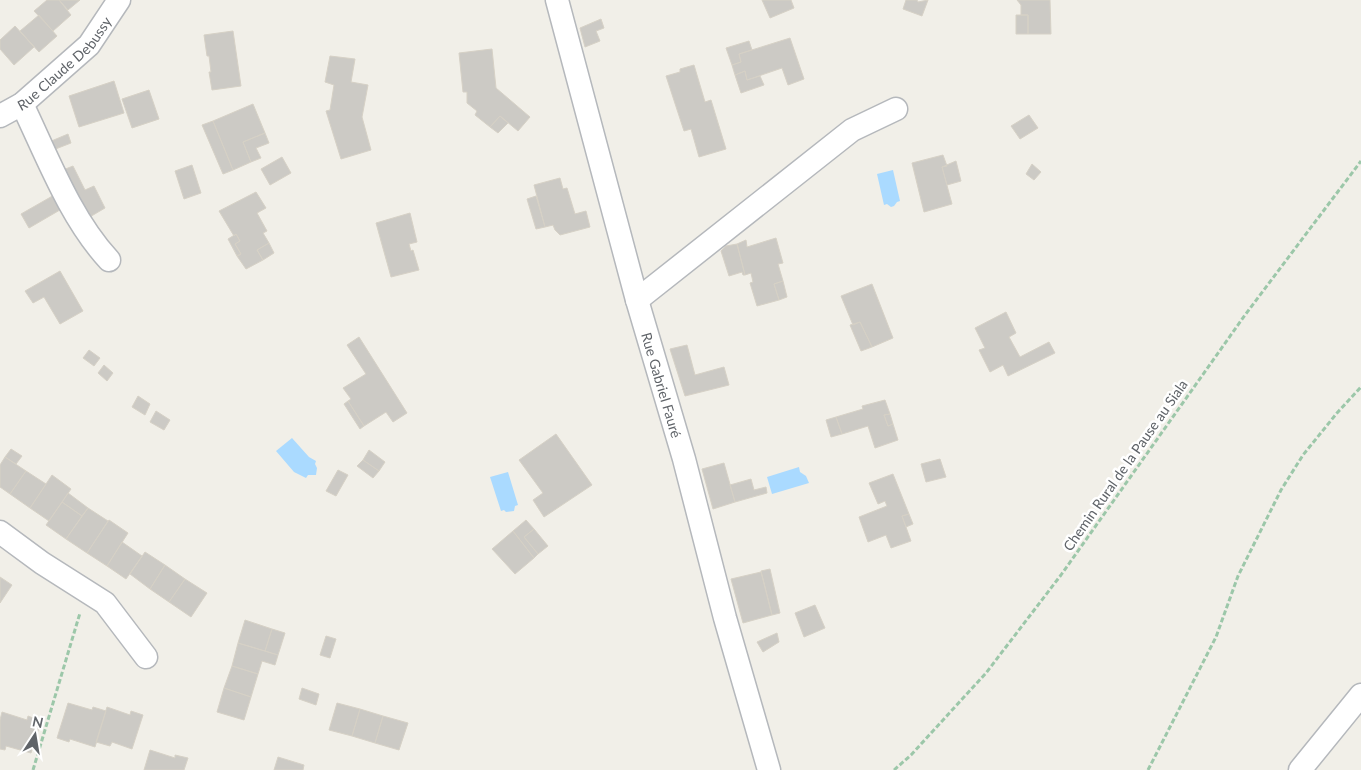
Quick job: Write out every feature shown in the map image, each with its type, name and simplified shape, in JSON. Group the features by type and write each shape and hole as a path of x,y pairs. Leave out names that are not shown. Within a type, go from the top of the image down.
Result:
{"street":[{"name":"Rue Claude Debussy","path":"0,116 22,104 89,45 119,0"},
{"name":"Rue Gabriel Fauré","path":"557,0 637,300 684,459 725,618 769,770"},
{"path":"22,104 78,220 94,244 109,260"},
{"path":"637,300 852,130 896,108"},
{"path":"0,532 42,563 105,603 146,657"},
{"path":"1300,770 1361,695"}],"path":[{"name":"Chemin Rural de la Pause au Siala","path":"894,770 924,741 998,658 1061,575 1245,315 1361,161"},
{"path":"1148,770 1216,637 1238,576 1281,490 1302,455 1361,387"},
{"path":"33,770 87,591"}],"water":[{"path":"893,170 900,201 891,207 887,204 884,205 877,174"},
{"path":"292,438 309,457 316,461 316,475 308,475 306,478 294,472 276,451"},
{"path":"799,467 800,472 806,476 809,483 772,494 767,477"},
{"path":"508,472 518,505 515,506 514,511 506,512 504,510 501,511 490,477"}],"building":[{"path":"47,0 59,0 71,15 53,31 34,11"},
{"path":"59,0 80,0 68,10"},
{"path":"762,0 791,0 794,8 770,18"},
{"path":"906,0 917,0 918,2 928,0 922,16 903,9"},
{"path":"1017,0 1050,0 1051,34 1028,34 1028,15 1021,15 1021,5"},
{"path":"39,15 57,36 39,52 20,31"},
{"path":"1016,15 1028,15 1028,34 1016,34"},
{"path":"601,19 604,28 596,31 600,41 585,47 580,28"},
{"path":"15,26 34,47 14,65 0,49 0,40"},
{"path":"233,31 241,86 212,90 209,56 207,56 204,35"},
{"path":"790,38 804,79 788,85 782,68 747,80 745,71 735,75 732,65 741,62 739,54"},
{"path":"749,41 752,50 739,54 741,62 732,65 726,48"},
{"path":"492,49 496,88 530,117 518,131 500,116 490,127 475,115 477,111 467,103 467,92 463,92 459,53"},
{"path":"330,56 355,59 351,82 368,85 362,117 371,150 341,159 326,111 330,110 334,85 325,82"},
{"path":"694,65 705,102 711,100 726,149 699,157 691,129 684,131 666,76"},
{"path":"745,71 747,80 760,76 764,85 741,93 735,75"},
{"path":"114,81 124,113 79,127 69,96"},
{"path":"149,90 159,119 132,128 122,99"},
{"path":"253,104 265,133 243,142 251,162 233,170 213,121"},
{"path":"1029,115 1038,128 1020,139 1011,126"},
{"path":"500,116 508,123 498,133 490,127"},
{"path":"213,121 233,170 223,174 202,125"},
{"path":"265,133 269,143 256,148 261,158 251,162 243,142"},
{"path":"68,134 71,143 53,150 49,142"},
{"path":"943,155 947,166 942,167 952,204 924,212 912,163"},
{"path":"282,157 291,173 270,185 261,169"},
{"path":"956,161 961,181 947,185 942,167"},
{"path":"1032,164 1041,172 1034,180 1026,174"},
{"path":"192,165 201,193 184,199 175,171"},
{"path":"73,166 85,190 94,186 105,208 88,218 63,170"},
{"path":"560,178 563,189 567,188 575,214 586,211 590,227 560,235 553,225 545,227 534,185"},
{"path":"256,192 266,208 257,213 267,231 263,233 269,243 257,250 263,260 246,269 237,256 241,254 235,244 240,241 236,234 234,236 219,211"},
{"path":"56,194 65,207 29,228 21,214"},
{"path":"536,196 545,227 536,229 527,199"},
{"path":"410,213 417,242 409,244 411,251 413,250 419,270 391,277 376,223"},
{"path":"236,234 240,241 235,244 241,254 237,256 228,239"},
{"path":"776,238 783,263 778,264 783,281 774,284 779,300 757,306 750,283 753,282 751,273 745,275 737,244 746,240 747,247"},
{"path":"269,243 274,253 263,260 257,250"},
{"path":"737,244 745,275 742,272 729,276 721,251 726,246"},
{"path":"60,271 83,311 60,324 44,297 33,303 25,291"},
{"path":"783,281 787,297 779,300 774,284"},
{"path":"872,284 893,338 872,347 860,322 853,325 841,296"},
{"path":"1006,312 1016,333 1009,337 1020,357 1049,342 1055,353 1008,376 1003,365 990,372 979,350 985,348 975,328"},
{"path":"860,322 872,347 861,351 850,325"},
{"path":"359,337 407,413 393,422 386,412 364,426 348,401 351,399 343,388 366,374 347,345"},
{"path":"687,345 695,375 724,367 729,385 685,396 670,349"},
{"path":"89,350 100,358 94,366 83,358"},
{"path":"104,365 113,373 107,381 98,373"},
{"path":"138,396 150,404 145,415 132,407"},
{"path":"885,400 890,414 884,415 888,426 893,424 898,440 875,448 868,426 842,434 836,417 863,409 862,406"},
{"path":"348,401 364,426 360,429 344,404"},
{"path":"156,411 170,420 164,430 150,422"},
{"path":"890,414 893,424 888,426 884,415"},
{"path":"836,417 842,434 831,437 826,420"},
{"path":"556,434 592,485 544,517 533,500 543,493 519,460"},
{"path":"11,449 22,456 16,464 5,457"},
{"path":"369,450 385,462 379,471 363,460"},
{"path":"5,457 26,471 10,494 0,487 0,465"},
{"path":"940,459 946,477 926,482 921,464"},
{"path":"363,460 379,471 373,478 357,466"},
{"path":"724,463 735,502 713,509 702,469"},
{"path":"338,470 348,475 336,496 326,491"},
{"path":"26,471 46,484 30,508 10,494"},
{"path":"893,474 909,514 902,516 911,541 891,548 886,535 868,542 859,517 887,506 885,501 878,504 869,483"},
{"path":"52,475 71,489 49,521 30,508"},
{"path":"751,479 754,490 766,487 767,493 735,502 730,485"},
{"path":"68,493 88,508 82,516 62,502"},
{"path":"62,502 82,516 66,539 46,525"},
{"path":"88,508 108,521 87,553 66,539"},
{"path":"909,514 913,524 906,527 902,516"},
{"path":"109,520 128,533 107,566 87,553"},
{"path":"526,520 534,529 524,537 538,554 534,558 513,531"},
{"path":"534,529 548,546 538,554 524,537"},
{"path":"513,531 534,558 515,574 492,549"},
{"path":"122,542 142,556 126,579 107,566"},
{"path":"145,552 165,565 150,589 130,574"},
{"path":"165,565 185,579 169,602 150,589"},
{"path":"770,569 780,613 772,615 761,571"},
{"path":"761,572 772,615 743,623 731,579"},
{"path":"0,577 12,585 0,603"},
{"path":"185,579 207,593 191,617 169,602"},
{"path":"815,605 825,628 804,637 795,613"},
{"path":"245,620 272,629 265,651 238,643"},
{"path":"272,629 285,633 278,655 265,651"},
{"path":"777,633 779,642 763,652 757,642"},
{"path":"326,636 336,639 330,658 320,655"},
{"path":"238,643 278,655 275,665 262,661 258,674 232,666"},
{"path":"232,666 258,674 251,697 224,688"},
{"path":"224,688 251,697 244,720 217,712"},
{"path":"302,688 319,694 316,705 299,699"},
{"path":"68,703 92,710 93,707 106,711 95,747 70,739 69,742 57,738"},
{"path":"337,703 360,709 352,736 329,730"},
{"path":"107,707 130,715 131,711 143,715 132,749 112,742 110,746 96,742"},
{"path":"360,709 383,716 375,743 352,736"},
{"path":"2,712 27,720 28,716 41,721 31,753 6,746 5,750 0,749 0,720"},
{"path":"383,716 408,723 399,750 375,743"},
{"path":"150,750 175,758 175,755 188,758 184,770 144,770"},
{"path":"278,757 304,765 303,770 274,770"}]}
